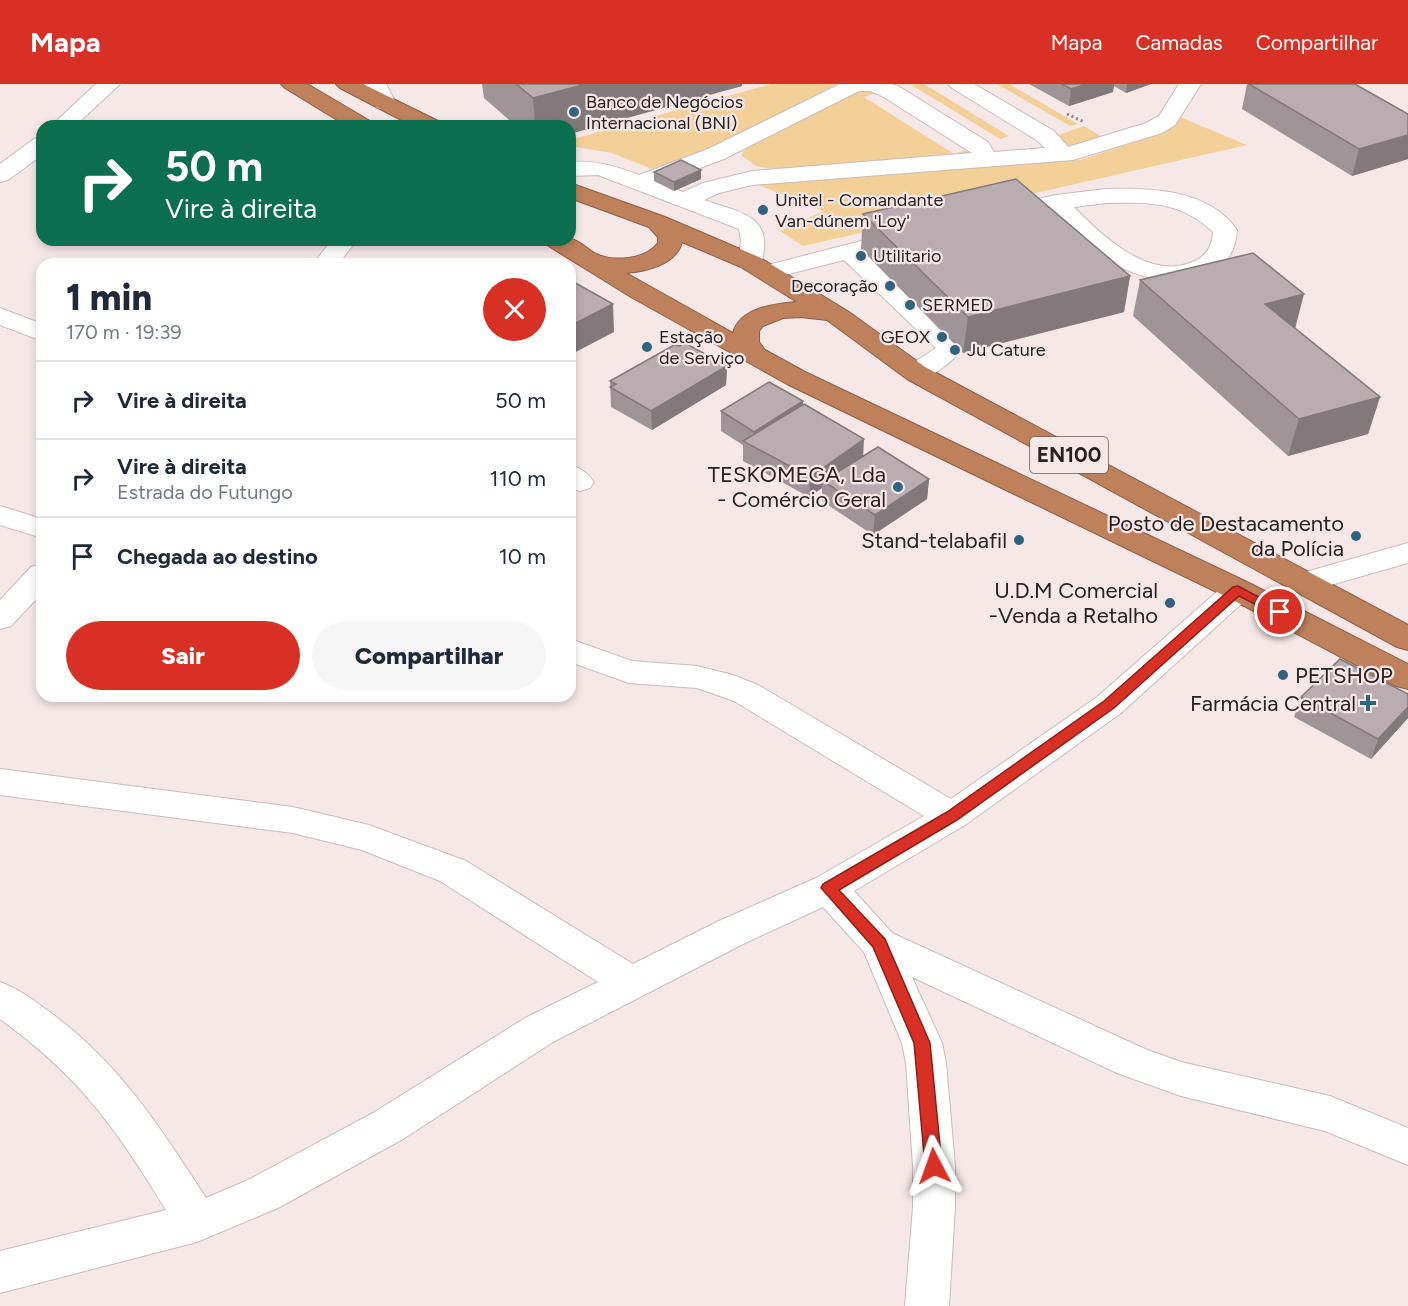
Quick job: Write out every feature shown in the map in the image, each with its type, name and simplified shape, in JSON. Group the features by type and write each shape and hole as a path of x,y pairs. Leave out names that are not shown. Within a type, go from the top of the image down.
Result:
{"highway":[{"path":"292,84 352,120"},
{"path":"347,84 418,120"},
{"name":"EN100","path":"576,192 657,222 760,267 840,317 915,373 1408,639"},
{"path":"587,258 618,266 651,260 663,254 670,245 672,237 667,229 657,222"},
{"name":"EN100","path":"566,246 640,292 796,378 1238,590 1408,678"},
{"path":"756,357 747,347 745,337 749,327 758,318 789,308 807,308 840,317"}],"street":[{"path":"69,120 109,84"},
{"path":"375,84 385,103"},
{"path":"959,84 1046,136 1058,149 1049,155"},
{"path":"684,200 711,188 752,178 1073,153 1154,128 1167,120 1190,84"},
{"path":"639,183 731,146 855,85 872,85 890,91 981,147 984,156 974,161"},
{"path":"731,146 726,155 730,164 750,172 778,175"},
{"path":"0,175 36,148"},
{"path":"678,168 697,168 711,172 717,180 711,188"},
{"path":"576,169 603,169 747,224 752,229 760,267 848,250 927,231"},
{"path":"983,218 1056,202 1120,196 1170,201 1194,207 1208,214 1224,230 1225,244 1215,261 1194,272 1170,274 1146,270 1094,240 1056,202"},
{"path":"330,258 340,246"},
{"path":"848,250 949,346 948,351 915,373"},
{"path":"0,316 36,331"},
{"path":"0,515 36,527"},
{"path":"1306,582 1408,553"},
{"path":"0,619 36,580"},
{"path":"0,1272 197,1222 263,1194 388,1126 539,1030 732,932 829,888 952,816 1109,705 1238,590"},
{"path":"576,652 629,672 697,677 746,693 952,816"},
{"path":"0,782 293,820 369,838 453,871 630,982"},
{"path":"829,888 879,944 922,1043 926,1063 934,1166 934,1207 927,1306"},
{"path":"879,944 1131,1061 1181,1078 1330,1114 1408,1147"},
{"path":"0,998 44,1029 103,1084 141,1132 197,1222"}],"shaded area":[{"path":"771,84 837,84 707,151 652,169 612,153 576,147 576,138"},
{"path":"910,84 924,84 1009,136 1000,139"},
{"path":"997,84 1009,84 1078,124 1070,126"},
{"path":"859,88 877,92 864,97 954,154 970,149 972,154 775,170 756,166 742,156 744,144"},
{"path":"1180,117 1247,145 803,246 780,231 823,211 756,184 1080,160 1163,133"},
{"path":"1084,126 1107,140 1072,148 1056,136"}],"building":[{"path":"516,84 586,84 533,98"},
{"path":"1062,84 1087,84 1071,89"},
{"path":"1249,84 1355,84 1408,114 1408,135 1359,149"},
{"path":"681,160 701,170 674,182 654,172"},
{"path":"1016,179 1130,276 968,317 863,214"},
{"path":"1253,253 1304,294 1265,304 1380,397 1299,419 1140,280"},
{"path":"576,283 613,304 576,323"},
{"path":"685,343 727,366 651,411 610,387 616,384 610,381 674,345 680,346"},
{"path":"769,382 803,401 754,432 721,411"},
{"path":"804,404 864,439 810,477 743,441"},
{"path":"878,447 929,479 875,515 823,481"},
{"path":"1340,659 1408,694 1408,707 1378,739 1301,697"}],"place":[{"name":"Banco de Negócios Internacional (BNI)","path":"574,112"},
{"name":"Unitel - Comandante Van-dúnem 'Loy'","path":"763,210"},
{"name":"Utilitario","path":"861,256"},
{"name":"Decoração","path":"890,286"},
{"name":"SERMED","path":"910,305"},
{"name":"GEOX","path":"942,337"},
{"name":"Estação de Serviço","path":"647,347"},
{"name":"Ju Cature","path":"955,350"},
{"name":"TESKOMEGA, Lda - Comércio Geral","path":"898,487"},
{"name":"Posto de Destacamento da Polícia","path":"1356,536"},
{"name":"Stand-telabafil","path":"1019,540"},
{"name":"U.D.M Comercial -Venda a Retalho","path":"1170,603"},
{"name":"PETSHOP","path":"1283,675"},
{"name":"Farmácia Central","path":"1368,703"}],"route":[{"path":"934,1166 926,1063 922,1043 879,944 829,888 952,816 1109,705 1238,590 1280,612"}]}
